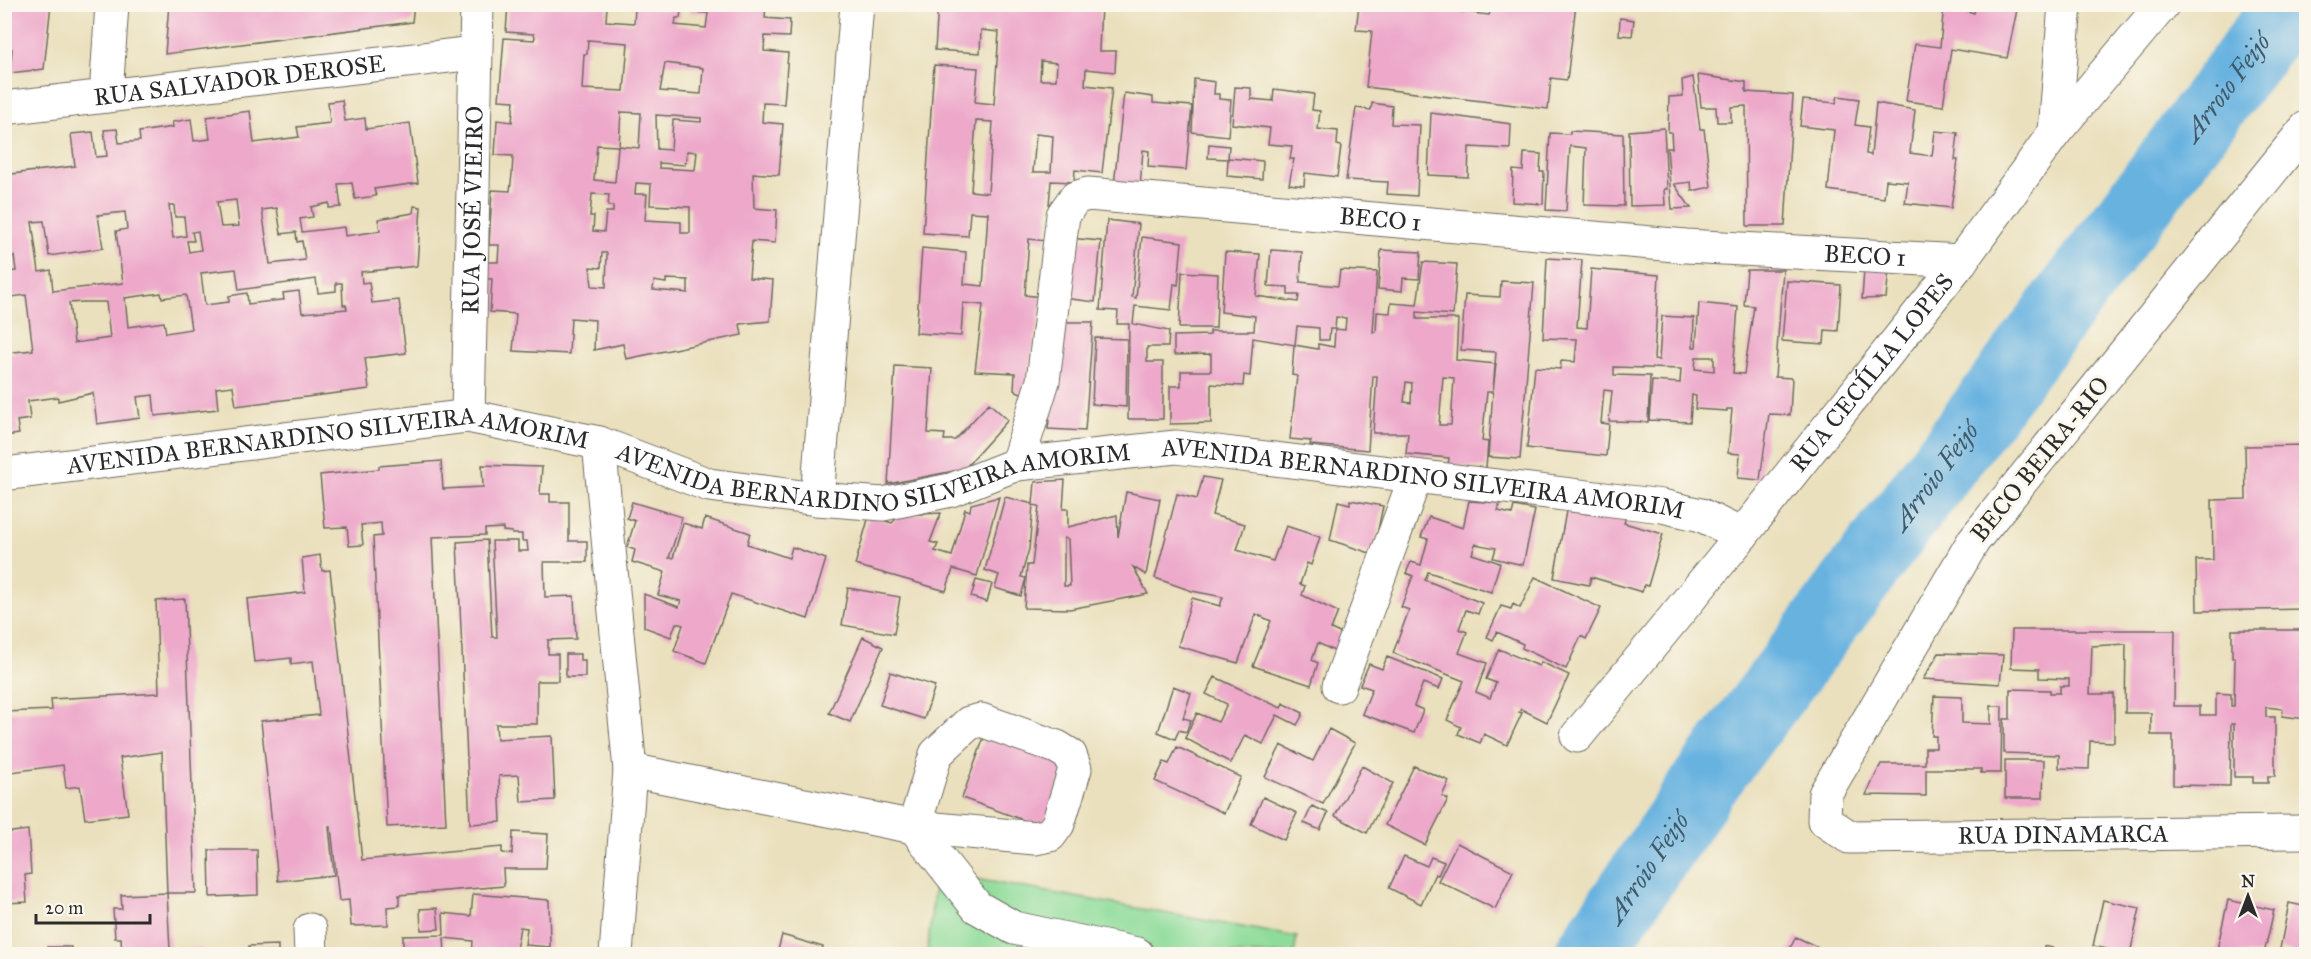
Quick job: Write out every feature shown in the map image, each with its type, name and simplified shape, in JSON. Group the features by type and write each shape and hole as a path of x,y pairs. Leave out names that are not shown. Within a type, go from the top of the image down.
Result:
{"street":[{"path":"106,96 112,4"},
{"name":"RUA JOSÉ VIEIRO","path":"468,416 474,52 477,4"},
{"path":"817,499 858,4"},
{"path":"2055,132 2064,4"},
{"name":"RUA CECÍLIA LOPES","path":"1577,736 1742,535 1961,261 2055,132 2150,23 2163,4"},
{"name":"RUA SALVADOR DEROSE","path":"4,108 474,52"},
{"name":"BECO BEIRA-RIO","path":"1824,820 1826,794 1974,540 2307,128"},
{"name":"BECO 1","path":"1017,464 1043,381 1063,215 1075,198 1088,195 1686,246 1961,261"},
{"name":"AVENIDA BERNARDINO SILVEIRA AMORIM","path":"4,474 468,416 599,443 709,485 817,499 883,504 951,490 1017,464 1176,447 1415,478 1662,506 1701,515 1742,535"},
{"path":"599,443 630,770 616,954"},
{"path":"1339,686 1415,478"},
{"path":"630,770 914,827 1035,838 1050,835 1058,824 1075,769 1070,755 1057,747 981,720 969,723 936,754 914,827"},
{"name":"RUA DINAMARCA","path":"1824,820 1849,837 2307,832"},
{"path":"914,827 977,907 1014,928 1137,954"}],"green space":[{"path":"936,872 1297,937 1294,954 927,954"}],"building":[{"path":"4,4 51,4 44,69 10,73 12,49 4,49"},
{"path":"169,4 298,7 298,4 319,4 319,8 340,9 341,4 414,4 412,22 165,54"},
{"path":"508,4 607,6 606,21 634,23 635,8 617,4 648,4 647,8 681,11 680,18 676,18 675,25 706,28 708,13 690,12 690,4 766,4 765,18 790,20 789,37 765,36 764,51 788,53 784,104 763,103 762,122 783,124 779,175 753,173 754,208 777,210 775,243 752,241 749,278 773,280 770,321 740,324 742,335 626,359 623,344 594,350 595,320 571,318 569,354 513,351 516,314 490,312 492,279 486,279 487,262 498,262 499,245 489,245 492,190 510,191 512,174 513,156 495,155 497,120 512,122 514,101 499,100 504,38 534,40 535,37 534,34 506,32","holes":["588,40 628,43 624,91 582,89 584,54 587,54","665,63 703,68 701,94 660,91","621,112 641,113 639,148 619,146","656,115 701,118 701,122 673,120 671,150 657,149","597,145 618,146 615,182 594,180","687,151 697,152 695,170 659,168 659,163 685,165","636,183 651,184 650,205 690,207 690,233 681,233 681,222 645,220 647,194 635,194","592,194 609,195 608,206 613,206 613,212 606,212 604,232 593,231 594,216 590,216","602,253 607,253 606,287 592,286 590,267 601,268","666,279 688,280 688,293 653,290 654,281 666,283"]},
{"path":"938,4 983,4 983,10 1002,11 1002,4 1101,4 1099,51 1116,51 1115,72 1086,69 1085,85 1112,88 1102,173 1075,170 1074,182 1051,181 1046,241 1029,239 1025,295 1042,297 1026,395 1014,390 1015,373 975,371 983,305 963,303 961,336 916,333 922,248 966,252 964,284 983,286 988,213 970,212 968,236 923,233 934,65 978,68 975,102 994,104 999,32 981,30 980,53 935,50","holes":["1041,61 1057,63 1056,80 1040,80","976,121 993,122 988,193 971,191","1036,134 1053,136 1051,172 1033,172"]},
{"path":"1359,4 1394,4 1489,15 1493,4 1576,4 1567,80 1551,78 1548,109 1366,87 1372,31 1356,30"},
{"path":"1944,4 1968,4 1967,11 1974,13 1976,5 2018,5 2007,58 1951,49 1943,106 1906,101 1915,44 1940,47"},
{"path":"1620,18 1634,20 1632,36 1619,35"},
{"path":"1698,75 1746,82 1746,92 1793,95 1785,226 1747,226 1746,106 1731,107 1731,122 1717,122 1716,107 1701,107"},
{"path":"1693,77 1700,129 1704,129 1711,187 1692,191 1691,182 1674,184 1691,208 1672,209 1667,148 1672,148 1671,132 1668,132 1669,97 1683,96 1682,80"},
{"path":"1194,79 1215,82 1214,94 1219,94 1219,99 1231,100 1228,136 1192,132"},
{"path":"1235,87 1251,88 1251,99 1273,101 1274,89 1314,94 1312,110 1320,111 1318,129 1338,131 1337,145 1341,146 1337,177 1305,173 1304,186 1289,184 1294,159 1290,159 1292,146 1268,144 1270,128 1232,124"},
{"path":"1124,93 1153,97 1153,103 1192,106 1186,170 1148,167 1149,151 1143,150 1140,187 1114,185"},
{"path":"1838,96 1859,99 1855,125 1869,127 1866,154 1871,155 1876,103 1915,110 1910,153 1932,156 1935,131 1958,133 1955,160 1958,160 1951,208 1905,203 1908,182 1886,180 1884,198 1828,190 1834,130 1800,126 1803,100 1836,103"},
{"path":"342,100 345,121 365,118 366,129 410,123 418,183 374,189 376,196 355,199 352,183 338,184 341,207 329,208 329,203 311,207 313,217 300,219 302,232 344,227 345,236 380,231 378,219 413,213 414,206 421,207 417,266 361,272 362,283 369,282 372,303 399,300 406,353 365,358 369,389 236,406 233,386 216,388 218,409 155,416 153,395 137,397 140,418 97,424 93,393 58,401 58,397 28,401 30,419 17,421 19,434 4,436 4,353 33,350 26,295 4,298 4,272 16,271 14,256 4,257 4,175 75,166 71,134 93,132 96,157 107,156 104,130 117,129 119,143 140,141 139,132 173,127 172,122 191,119 194,141 210,139 207,117 250,111 254,143 299,137 297,127 330,123 328,102","holes":["236,200 239,226 221,227 217,202","169,205 174,205 175,217 184,217 186,236 173,238","277,208 281,234 296,232 297,242 302,241 305,260 270,264 262,210","125,212 127,229 116,231 123,283 53,291 51,270 39,272 32,222 44,221 49,256 103,248 98,215","198,231 201,250 189,252 187,241 194,241 192,232","236,269 239,290 316,279 318,293 336,291 336,283 342,283 343,305 346,305 347,309 302,313 299,291 283,293 284,300 248,304 247,293 229,296 229,302 205,305 201,273","161,293 162,298 186,295 191,329 166,333 164,322 128,327 125,298","106,302 110,338 74,343 69,303"]},
{"path":"1372,103 1392,106 1391,124 1420,125 1417,196 1387,194 1388,182 1346,180 1356,108 1371,110"},
{"path":"1431,113 1511,124 1510,149 1469,147 1468,177 1428,175"},
{"path":"1664,128 1667,189 1664,189 1665,205 1630,206 1629,131"},
{"path":"1570,131 1623,134 1624,206 1584,205 1586,148 1570,146 1566,211 1546,210 1550,133 1570,134"},
{"path":"1209,144 1229,146 1228,159 1208,158"},
{"path":"1524,153 1541,154 1540,172 1544,172 1543,204 1512,202 1513,170 1523,171"},
{"path":"1228,158 1263,161 1262,179 1227,176"},
{"path":"1107,220 1139,224 1132,297 1136,298 1142,237 1182,242 1178,285 1174,284 1171,310 1135,306 1133,324 1169,331 1168,347 1147,347 1147,362 1163,362 1163,419 1128,419 1129,324 1117,324 1118,311 1100,310"},
{"path":"1069,238 1101,241 1095,302 1063,298"},
{"path":"1271,250 1302,252 1300,282 1338,286 1340,270 1377,272 1373,332 1376,332 1377,312 1390,313 1391,303 1417,305 1423,262 1457,264 1453,315 1417,312 1417,319 1458,319 1456,360 1496,364 1493,392 1487,392 1482,441 1488,442 1486,468 1448,465 1449,458 1406,454 1408,433 1373,433 1377,376 1373,376 1368,450 1310,445 1311,441 1290,439 1297,376 1292,375 1294,345 1318,349 1318,344 1334,347 1335,329 1330,329 1329,340 1319,340 1319,328 1297,326 1295,345 1253,338 1250,376 1244,375 1243,386 1211,384 1211,423 1170,424 1170,386 1181,386 1181,371 1211,371 1211,354 1174,355 1174,336 1210,335 1210,331 1254,331 1255,316 1221,312 1225,252 1260,254 1256,296 1298,302 1299,295 1288,295 1288,287 1268,286","holes":["1336,317 1346,318 1345,330 1335,329","1443,377 1454,378 1451,425 1439,425","1406,382 1412,383 1411,403 1404,402"]},
{"path":"1381,250 1421,252 1419,279 1403,278 1402,291 1378,289"},
{"path":"1547,258 1582,260 1577,327 1587,328 1591,269 1659,275 1654,359 1659,360 1662,316 1694,318 1693,347 1696,347 1699,303 1738,307 1733,373 1744,374 1754,306 1744,305 1747,270 1783,270 1775,377 1792,378 1790,415 1769,414 1760,480 1738,478 1740,454 1728,453 1732,409 1727,409 1727,411 1695,409 1696,396 1692,395 1690,422 1649,420 1652,381 1680,383 1681,369 1614,367 1614,375 1650,376 1648,422 1609,421 1612,391 1604,390 1601,423 1609,424 1606,456 1527,448 1535,367 1560,369 1561,361 1575,362 1577,339 1543,338","holes":["1696,357 1714,357 1714,371 1695,369"]},
{"path":"1864,269 1889,269 1886,298 1862,299"},
{"path":"1182,272 1218,274 1216,328 1179,328"},
{"path":"1501,281 1534,283 1520,459 1488,457 1496,352 1461,350 1465,295 1500,297"},
{"path":"1787,281 1841,285 1838,331 1825,330 1824,344 1782,341"},
{"path":"1059,322 1093,322 1085,431 1048,429"},
{"path":"1095,338 1127,339 1126,407 1092,404"},
{"path":"895,366 932,368 928,433 945,434 944,440 955,440 989,403 1008,420 964,469 888,484"},
{"path":"2306,445 2306,609 2197,611 2196,560 2213,560 2212,500 2246,499 2245,446"},
{"path":"441,461 443,489 483,487 482,465 542,467 540,494 550,494 550,502 569,502 569,541 587,541 587,562 544,562 545,597 574,596 576,639 548,640 548,654 558,654 558,681 537,681 537,724 496,724 497,739 552,736 555,800 521,802 519,775 499,776 501,822 470,824 457,542 487,540 492,637 497,637 492,541 518,541 518,551 528,551 527,541 522,541 522,534 512,534 512,532 503,531 503,528 485,529 485,535 432,537 446,824 387,827 373,537 382,536 381,523 361,525 363,545 349,546 347,527 325,528 320,475 379,469 379,466"},
{"path":"1203,477 1221,480 1212,515 1245,524 1237,550 1273,561 1286,526 1320,537 1311,565 1307,563 1300,584 1305,586 1302,595 1338,612 1331,629 1346,636 1338,653 1318,643 1312,660 1318,663 1311,685 1253,666 1271,621 1256,614 1238,663 1178,646 1192,598 1220,606 1223,597 1192,591 1155,578 1177,494 1197,499"},
{"path":"1065,480 1063,509 1068,509 1068,527 1117,515 1118,537 1126,492 1160,499 1146,575 1133,567 1148,594 1070,609 1024,608 1027,565 1032,565 1039,506 1033,505 1029,549 1021,577 1026,578 1021,596 995,588 999,575 985,570 1005,497 1033,504 1035,482","holes":["1064,538 1068,539 1070,586 1064,586"]},
{"path":"999,497 977,576 953,569 946,591 855,565 869,516 892,523 900,515 941,513 930,542 938,544 935,551 952,556 965,509 970,511 971,504"},
{"path":"1350,500 1383,506 1373,554 1330,540 1338,501 1350,504"},
{"path":"1469,501 1500,503 1498,511 1512,514 1514,506 1535,510 1523,565 1493,558 1496,548 1475,544 1472,554 1500,563 1491,592 1428,572 1425,580 1482,603 1478,614 1466,610 1459,629 1467,632 1459,653 1487,663 1476,692 1490,698 1496,683 1486,679 1499,649 1539,666 1541,662 1569,675 1547,722 1521,709 1519,712 1522,713 1507,745 1484,734 1480,743 1458,734 1461,727 1447,720 1464,681 1393,653 1409,610 1401,607 1413,576 1406,573 1411,562 1421,565 1428,539 1421,537 1429,517 1463,528"},
{"path":"632,502 682,517 669,558 673,558 683,523 702,529 705,518 750,533 747,544 789,558 792,547 826,559 808,619 731,594 706,663 674,651 683,625 676,623 671,637 644,627 644,594 679,607 681,601 658,595 665,572 632,562 635,550 627,547 635,521 627,518"},
{"path":"1566,511 1602,516 1602,512 1626,517 1624,523 1663,534 1648,586 1644,585 1642,592 1591,577 1589,585 1554,578"},
{"path":"320,555 322,571 330,570 362,860 502,847 502,853 512,854 513,832 548,834 546,869 503,869 504,886 399,895 399,906 387,907 388,925 351,926 349,900 339,901 331,827 329,827 334,875 278,881 261,721 319,715 313,661 291,664 291,658 254,662 247,599 305,592 302,558"},
{"path":"1535,577 1601,608 1586,639 1581,636 1566,669 1522,648 1523,644 1497,632 1493,640 1487,637 1501,606 1511,609 1513,604 1520,608"},
{"path":"976,580 992,584 987,602 971,597"},
{"path":"848,588 900,597 894,634 842,625"},
{"path":"185,599 196,893 167,893 162,752 120,758 128,814 85,819 80,786 66,788 63,765 4,773 4,712 52,710 51,699 159,693 156,601"},
{"path":"2012,630 2175,630 2174,706 2200,706 2200,715 2216,715 2216,693 2231,694 2231,706 2234,706 2235,658 2232,658 2232,630 2306,630 2306,719 2282,716 2283,709 2266,707 2266,717 2275,717 2275,776 2268,776 2268,783 2253,783 2253,777 2234,777 2234,724 2231,724 2230,786 2173,785 2173,735 2151,735 2151,713 2125,713 2126,644 2092,646 2090,694 2114,694 2114,742 2090,741 2089,769 2059,768 2059,755 2004,753 2004,719 2010,719 2010,689 2050,690 2050,693 2060,693 2060,686 2069,686 2069,679 2039,678 2039,669 2011,668"},
{"path":"863,637 883,647 850,722 829,713"},
{"path":"1939,653 2003,655 2000,684 1923,679"},
{"path":"566,654 580,654 580,660 585,660 585,677 566,677"},
{"path":"1387,657 1443,679 1439,689 1423,683 1414,706 1423,710 1414,733 1362,714 1372,689 1360,685 1369,664 1382,669"},
{"path":"890,672 935,686 924,719 880,705"},
{"path":"1215,677 1281,708 1283,703 1303,713 1302,716 1297,725 1277,715 1263,744 1245,735 1231,763 1185,738 1197,713 1218,722 1227,704 1206,694"},
{"path":"1173,686 1191,693 1183,718 1191,720 1186,732 1179,730 1175,739 1158,732"},
{"path":"1934,696 1962,697 1962,723 1991,724 1991,706 2002,706 2001,773 1981,773 1981,769 1926,769 1926,796 1866,795 1881,764 1925,764 1925,748 1936,748 1936,736 1932,736"},
{"path":"1329,729 1355,743 1323,804 1265,777 1281,745 1313,761"},
{"path":"986,732 1067,761 1043,827 962,798"},
{"path":"1177,747 1241,777 1224,813 1155,781 1164,762 1169,764"},
{"path":"2005,760 2044,760 2043,798 2005,798"},
{"path":"1362,766 1393,783 1367,833 1335,816"},
{"path":"1414,766 1449,781 1442,796 1448,799 1425,845 1385,825"},
{"path":"1263,797 1297,813 1284,840 1251,824"},
{"path":"1312,806 1328,813 1320,830 1304,823"},
{"path":"28,830 31,874 25,875 27,902 4,903 4,833"},
{"path":"1457,843 1513,871 1495,909 1438,881"},
{"path":"209,850 257,850 258,895 210,897"},
{"path":"1404,856 1427,866 1431,857 1444,862 1438,875 1435,874 1421,904 1389,888"},
{"path":"167,893 170,949 202,948 202,954 122,954 121,938 115,938 113,909 122,909 121,895"},
{"path":"473,894 549,900 550,947 525,945 527,928 520,927 516,951 531,952 531,954 472,954 473,941 444,938 445,954 403,954 403,936 444,935 443,913 471,916"},
{"path":"2103,900 2140,908 2130,954 2093,946"},
{"path":"2228,900 2274,910 2264,954 2216,954"},
{"path":"2289,903 2303,906 2304,903 2306,904 2306,954 2291,954 2292,951 2280,949"},
{"path":"437,908 439,929 421,930 420,909"},
{"path":"782,935 823,947 822,954 777,954"},
{"path":"1796,937 1833,954 1787,954"},
{"path":"278,945 278,954 249,954 249,946"},
{"path":"2044,946 2078,954 2042,954"},
{"path":"47,947 71,947 71,954 47,954"}],"waterway":[{"name":"Arroio Feijó","path":"1589,954 1706,781 2289,4"}]}
